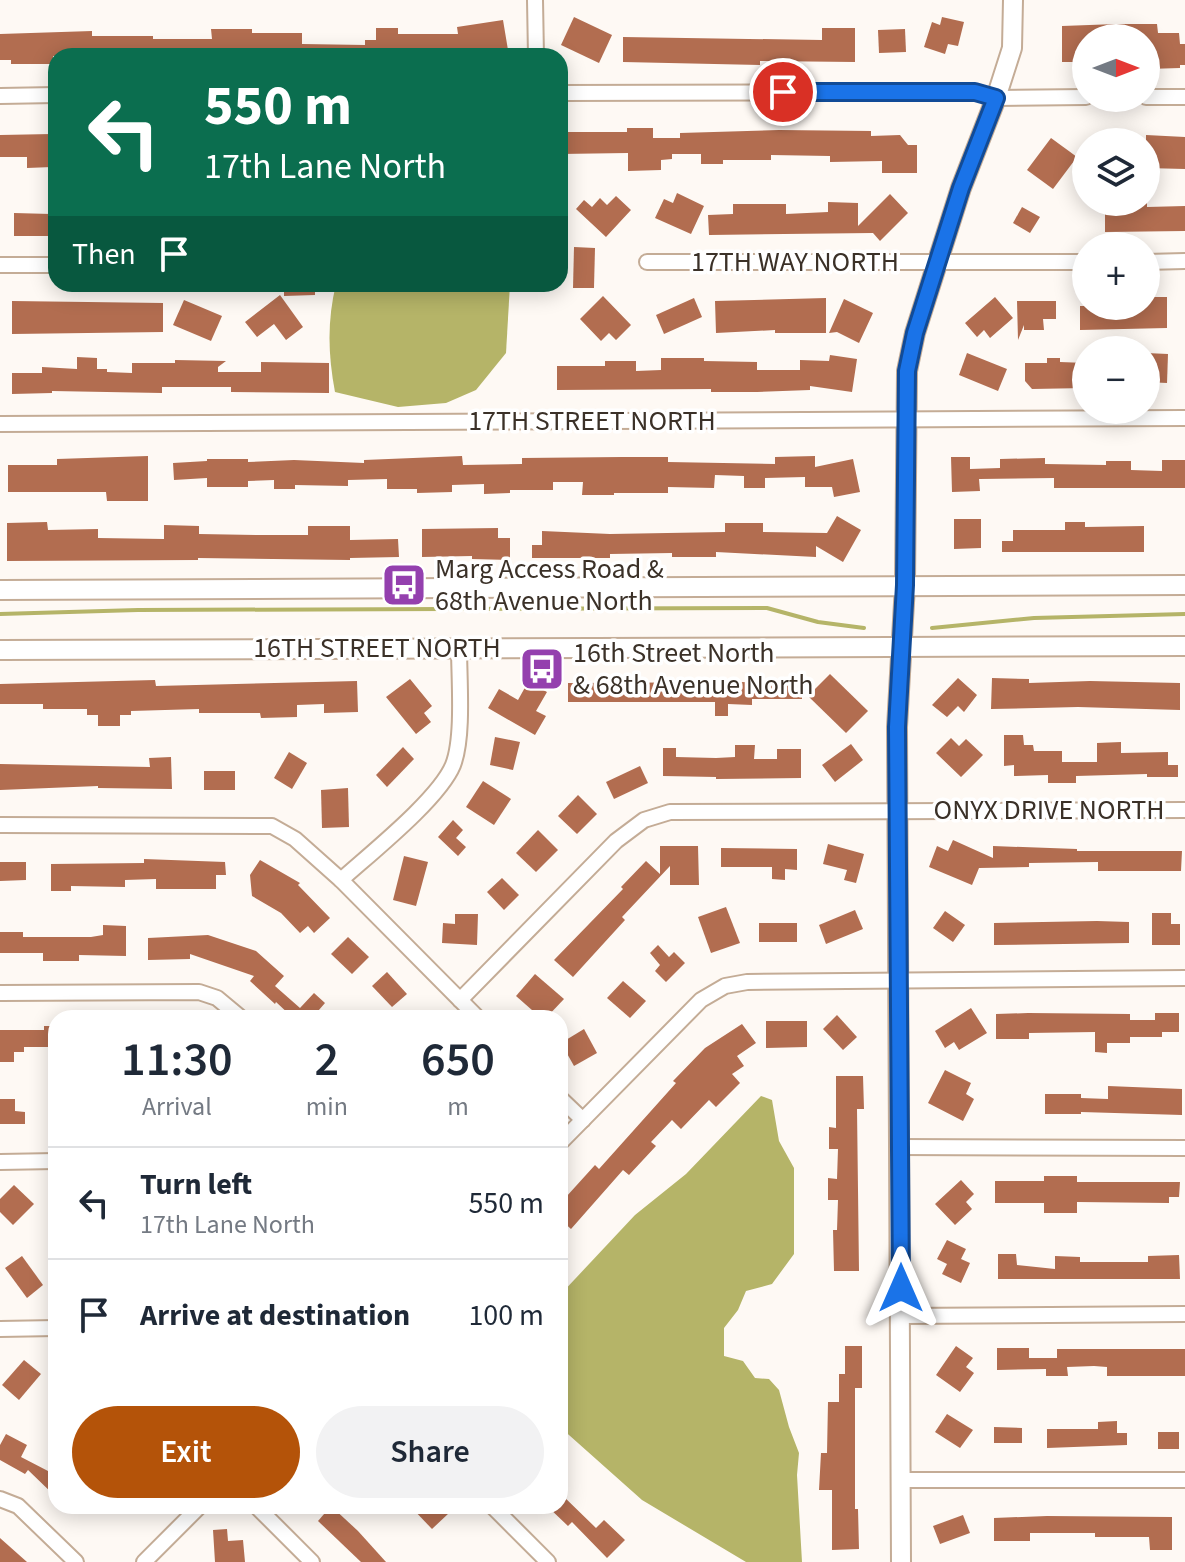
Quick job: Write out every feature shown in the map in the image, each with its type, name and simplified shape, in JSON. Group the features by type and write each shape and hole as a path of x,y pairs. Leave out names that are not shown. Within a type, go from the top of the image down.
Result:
{"street":[{"path":"535,0 536,48"},
{"path":"901,1562 897,727 905,585 904,419 907,371 915,333 961,188 1012,48 1013,0"},
{"path":"568,93 975,92 996,98 1072,97"},
{"path":"0,96 48,95"},
{"path":"1160,97 1185,97"},
{"path":"1160,262 1185,261"},
{"name":"17TH WAY NORTH","path":"647,262 1072,262"},
{"path":"0,265 48,265"},
{"name":"17TH STREET NORTH","path":"0,424 1185,418"},
{"path":"0,590 1185,585"},
{"name":"16TH STREET NORTH","path":"0,650 1185,646"},
{"path":"341,880 435,793 453,764 459,730 459,647"},
{"name":"ONYX DRIVE NORTH","path":"460,1000 616,841 644,820 670,812 1185,810"},
{"path":"0,825 272,826 295,839 341,880 470,1010"},
{"path":"568,1135 701,1000 725,986 747,982 898,979 1185,978"},
{"path":"0,993 199,992 217,998 231,1010"},
{"path":"568,1106 583,1120"},
{"path":"900,1147 1185,1148"},
{"path":"0,1162 48,1161"},
{"path":"901,1316 1185,1314"},
{"path":"0,1329 48,1328"},
{"path":"902,1480 1185,1480"},
{"path":"0,1499 18,1506 76,1562"},
{"path":"144,1562 192,1514"},
{"path":"264,1514 312,1562"},
{"path":"500,1514 548,1562"}],"shaded area":[{"path":"335,292 510,292 506,353 476,390 446,403 398,407 335,392 331,365 331,311"},
{"path":"761,1096 772,1100 779,1141 794,1168 794,1254 772,1284 746,1291 738,1310 724,1328 724,1356 743,1361 755,1378 769,1379 779,1390 799,1453 797,1475 802,1562 746,1562 642,1500 568,1434 568,1286 635,1215 686,1174"}],"building":[{"path":"574,17 612,35 599,63 561,45"},
{"path":"942,17 964,22 958,46 948,44 945,54 924,47 932,22 940,25"},
{"path":"503,20 508,48 48,48 48,64 11,64 11,60 0,60 0,34 92,31 92,36 212,39 211,29 252,29 252,33 302,33 302,44 365,45 365,40 376,40 376,28 398,28 398,34 458,34 457,27"},
{"path":"1062,26 1072,26 1072,62 1062,62"},
{"path":"822,28 855,28 855,62 760,61 760,65 623,62 623,37 822,40"},
{"path":"905,29 906,52 879,53 878,30"},
{"path":"1160,33 1179,33 1180,44 1185,44 1185,65 1180,65 1180,68 1160,69"},
{"path":"627,128 653,128 653,138 680,138 680,133 779,130 871,131 871,136 900,135 908,145 917,145 917,173 882,173 882,161 830,162 830,156 771,155 771,160 723,160 723,164 701,164 701,154 672,154 672,159 661,160 661,170 628,171 628,153 568,154 568,132 627,132"},
{"path":"48,134 48,167 27,168 27,157 0,157 0,135"},
{"path":"1160,136 1185,137 1185,169 1160,168"},
{"path":"1051,138 1072,153 1072,164 1053,189 1027,170"},
{"path":"677,193 704,206 691,234 655,218 664,199 673,203"},
{"path":"890,194 908,213 880,241 873,233 709,235 708,215 733,214 733,204 786,204 786,214 828,212 828,202 858,203 858,226"},
{"path":"616,196 631,210 606,237 576,209 584,200 592,207 600,198 607,205"},
{"path":"1185,206 1185,231 1105,232 1105,216 1160,216 1160,207"},
{"path":"1022,207 1040,217 1030,233 1013,223"},
{"path":"14,213 48,214 48,236 14,236"},
{"path":"574,247 595,248 594,288 573,288"},
{"path":"284,292 315,292 315,295 284,296"},
{"path":"280,295 303,327 286,340 274,324 257,337 245,322"},
{"path":"603,296 631,325 616,340 609,333 601,341 580,319"},
{"path":"995,297 1013,318 990,338 984,330 977,337 965,323"},
{"path":"1160,297 1167,297 1167,328 1080,330 1080,320 1160,320"},
{"path":"694,298 702,317 664,334 656,315"},
{"path":"826,298 826,333 775,333 775,330 716,333 715,301"},
{"path":"844,299 873,313 859,343 837,332 829,333"},
{"path":"184,300 222,316 211,341 173,325"},
{"path":"12,301 163,303 163,332 12,334"},
{"path":"1017,301 1056,301 1056,319 1043,319 1044,330 1024,330 1024,325 1018,340"},
{"path":"967,353 1007,369 998,391 959,375"},
{"path":"1160,354 1168,354 1167,383 1160,383"},
{"path":"830,355 857,359 852,392 810,386 810,390 757,392 711,392 711,389 557,390 557,366 605,366 605,361 636,361 636,371 661,370 661,358 704,358 704,361 757,362 757,370 800,370 800,360 829,361"},
{"path":"77,357 97,358 97,369 107,369 107,372 132,373 132,363 175,363 175,360 226,361 218,367 218,372 261,372 261,362 329,363 329,393 231,392 231,387 162,387 162,393 52,391 12,394 12,373 42,373 42,367 77,369"},
{"path":"1047,358 1072,362 1072,388 1032,389 1025,381 1025,363 1047,363"},
{"path":"148,456 148,501 107,501 106,492 8,492 8,465 57,465 57,459"},
{"path":"462,456 463,465 522,464 522,458 622,457 668,457 668,462 775,464 775,457 815,456 815,467 853,459 860,492 834,497 832,487 805,487 805,477 765,478 765,488 744,488 744,476 715,475 714,488 668,487 668,493 614,495 582,495 583,482 553,482 553,490 510,490 510,493 484,494 484,484 452,485 452,492 417,493 417,489 387,489 387,479 348,480 348,486 295,485 295,489 274,489 274,480 248,481 248,487 207,487 207,478 174,480 173,463 248,459 248,462 364,463 364,460"},
{"path":"951,457 970,457 970,469 1000,468 1000,459 1045,458 1045,464 1106,465 1106,461 1131,461 1131,470 1162,471 1162,460 1185,460 1185,488 1054,488 1054,478 979,479 980,491 952,492"},
{"path":"837,516 861,530 843,562 816,546 816,557 716,552 716,557 672,557 672,553 610,554 610,558 532,558 532,545 542,545 542,531 610,534 725,532 725,523 763,523 763,532 827,533"},
{"path":"954,519 981,519 981,548 954,549"},
{"path":"47,522 48,530 98,529 98,538 164,539 164,525 199,526 199,534 257,535 308,535 308,526 350,526 350,540 398,539 399,557 350,560 198,558 7,561 7,523"},
{"path":"1065,522 1085,522 1085,527 1144,526 1144,552 1002,552 1002,541 1013,541 1013,530 1065,530"},
{"path":"498,528 498,538 510,538 510,560 472,559 472,556 422,557 422,529"},
{"path":"830,674 868,711 846,733 808,696"},
{"path":"958,678 977,695 964,712 958,706 947,717 932,705"},
{"path":"992,678 1029,679 1029,683 1180,683 1180,710 1078,707 991,709"},
{"path":"410,679 432,706 424,713 431,722 416,734 386,697"},
{"path":"773,679 802,679 802,699 752,699 752,705 728,704 728,716 715,716 715,702 568,702 568,683 773,682"},
{"path":"155,680 156,686 357,681 358,712 324,713 324,704 297,705 297,717 261,718 260,713 199,713 199,709 131,711 131,715 120,715 120,726 98,726 98,715 87,715 87,709 43,709 43,704 0,704 0,684"},
{"path":"528,682 547,692 536,711 546,716 535,735 488,708 499,689 518,700"},
{"path":"1004,735 1023,735 1024,745 1033,745 1034,751 1062,751 1062,762 1097,762 1097,743 1121,742 1121,753 1168,752 1168,765 1178,765 1178,777 1147,777 1147,774 1076,776 1076,783 1048,783 1048,775 1014,776 1014,765 1004,766"},
{"path":"495,737 520,742 513,770 490,765"},
{"path":"951,738 959,746 966,739 983,755 961,777 936,753"},
{"path":"851,744 863,760 835,782 822,765"},
{"path":"735,745 755,745 754,759 777,759 777,749 801,749 801,778 663,776 663,748 676,748 676,757 716,758 735,757"},
{"path":"403,747 414,759 387,787 376,775"},
{"path":"289,752 307,763 292,789 274,778"},
{"path":"171,757 172,789 98,786 0,790 0,764 150,767 149,758"},
{"path":"640,766 648,783 614,799 606,782"},
{"path":"204,771 235,771 235,790 204,790"},
{"path":"483,781 511,799 494,825 466,807"},
{"path":"348,788 349,827 322,828 321,790"},
{"path":"578,795 597,814 577,834 558,816"},
{"path":"453,820 463,830 456,838 466,847 458,856 438,837"},
{"path":"538,830 558,850 536,872 516,853"},
{"path":"953,840 993,858 993,846 1077,851 1182,851 1181,871 1098,871 1098,862 1029,863 1029,867 979,868 972,885 929,867 937,846 948,851"},
{"path":"828,844 864,854 856,883 844,880 847,870 823,864"},
{"path":"660,846 698,846 699,885 670,885 670,866 622,917 625,920 573,977 554,960 646,861 660,874"},
{"path":"721,848 797,849 797,870 785,869 785,880 772,879 772,867 721,867"},
{"path":"404,856 428,862 416,906 393,900"},
{"path":"144,859 225,862 226,875 216,875 216,889 156,889 156,879 125,880 125,887 71,886 71,891 51,891 51,864 144,863"},
{"path":"260,860 300,883 298,885 330,918 314,933 308,926 300,933 281,913 252,896 250,875"},
{"path":"0,862 26,862 26,880 0,881"},
{"path":"502,878 519,895 504,910 487,892"},
{"path":"726,907 740,943 711,953 698,917"},
{"path":"855,910 863,929 826,944 819,925"},
{"path":"945,911 965,925 953,942 933,928"},
{"path":"1152,913 1171,913 1171,924 1180,924 1180,945 1152,945"},
{"path":"455,914 478,914 477,945 442,943 443,923 455,924"},
{"path":"1129,922 1129,943 994,945 994,923"},
{"path":"759,923 797,923 797,942 759,942"},
{"path":"103,925 126,926 126,956 79,955 79,961 43,961 43,953 0,953 0,932 23,932 23,937 91,937 103,935"},
{"path":"208,935 256,951 284,976 275,986 300,1008 314,993 325,1003 319,1010 285,1010 250,981 254,976 190,954 190,959 148,960 148,938"},
{"path":"348,937 369,957 352,974 331,954"},
{"path":"658,945 669,957 674,952 685,963 666,982 655,971 660,965 650,953"},
{"path":"387,972 407,994 392,1007 372,986"},
{"path":"535,974 564,999 554,1010 532,1010 516,996"},
{"path":"623,981 646,1001 630,1018 607,998"},
{"path":"971,1008 987,1033 959,1050 954,1042 945,1048 935,1031"},
{"path":"1155,1013 1179,1013 1179,1032 1162,1032 1162,1037 1130,1037 1130,1043 1107,1043 1107,1053 1095,1052 1095,1032 1029,1033 1029,1039 996,1039 996,1014 1130,1014 1130,1020 1155,1020"},
{"path":"837,1015 857,1037 843,1050 823,1029"},
{"path":"766,1021 807,1021 807,1047 766,1048"},
{"path":"742,1024 756,1043 737,1056 744,1066 732,1074 740,1083 716,1107 709,1100 681,1129 672,1120 651,1142 656,1146 629,1175 623,1170 571,1229 568,1226 568,1195 595,1165 599,1169 705,1048"},
{"path":"44,1026 48,1026 48,1047 24,1047 24,1052 14,1052 14,1062 0,1062 0,1030 44,1030"},
{"path":"584,1029 597,1053 574,1066 568,1055 568,1039"},
{"path":"945,1070 971,1083 966,1094 974,1099 963,1121 928,1103"},
{"path":"836,1076 863,1076 864,1109 857,1109 859,1271 834,1271 833,1230 837,1230 838,1200 828,1200 828,1178 837,1179 838,1149 829,1149 829,1127 836,1128"},
{"path":"1108,1086 1182,1089 1182,1115 1045,1114 1045,1094 1081,1094 1081,1098 1108,1099"},
{"path":"0,1099 15,1099 15,1111 25,1112 25,1124 0,1124"},
{"path":"1044,1176 1077,1176 1077,1182 1180,1182 1179,1197 1169,1197 1169,1203 1077,1202 1077,1213 1044,1213 1044,1203 995,1203 995,1181 1044,1181"},
{"path":"961,1180 974,1194 966,1202 972,1209 955,1225 935,1204"},
{"path":"14,1185 34,1204 13,1225 0,1212 0,1199"},
{"path":"947,1240 966,1249 961,1259 970,1263 961,1283 942,1274 947,1264 937,1259"},
{"path":"998,1254 1016,1254 1017,1265 1055,1269 1055,1256 1080,1257 1080,1262 1148,1262 1148,1256 1179,1255 1180,1279 998,1279"},
{"path":"22,1256 43,1285 27,1298 5,1268"},
{"path":"845,1346 862,1346 862,1388 855,1388 855,1509 858,1509 859,1549 832,1550 832,1490 819,1490 821,1453 827,1453 828,1402 839,1402 839,1374 845,1374"},
{"path":"956,1346 973,1358 966,1367 974,1373 960,1392 936,1375"},
{"path":"997,1348 1029,1348 1029,1358 1057,1358 1057,1349 1185,1349 1185,1376 1107,1376 1107,1367 1094,1366 1067,1367 1068,1376 1046,1376 1046,1369 997,1370"},
{"path":"24,1360 41,1374 19,1400 2,1385"},
{"path":"947,1414 973,1430 960,1448 935,1432"},
{"path":"1117,1421 1117,1433 1127,1433 1127,1445 1047,1448 1047,1429 1098,1429 1098,1422"},
{"path":"994,1427 1022,1428 1022,1443 994,1443"},
{"path":"1158,1432 1179,1432 1179,1449 1158,1449"},
{"path":"6,1434 27,1445 21,1457 48,1471 48,1489 28,1470 25,1474 0,1460 0,1445"},
{"path":"568,1501 596,1528 604,1520 625,1540 607,1558 572,1522 568,1526 555,1514 568,1514"},
{"path":"324,1514 340,1514 386,1562 361,1562 318,1521"},
{"path":"418,1514 448,1514 432,1529"},
{"path":"963,1515 970,1533 940,1544 933,1526"},
{"path":"1172,1517 1172,1550 1150,1550 1149,1537 1095,1537 1095,1533 1030,1533 1030,1541 994,1541 994,1518"},
{"path":"227,1529 228,1541 243,1540 245,1562 215,1562 213,1530"},
{"path":"0,1538 27,1562 0,1562"}],"waterway":[{"path":"0,614 138,610 767,608 818,622 864,628"},
{"path":"932,628 1034,618 1185,614"}],"place":[{"name":"Marg Access Road & 68th Avenue North","path":"404,585"},
{"name":"16th Street North & 68th Avenue North","path":"542,669"}],"route":[{"path":"783,92 975,92 996,98 961,188 915,333 907,371 904,419 905,585 897,727 901,1288"}]}
